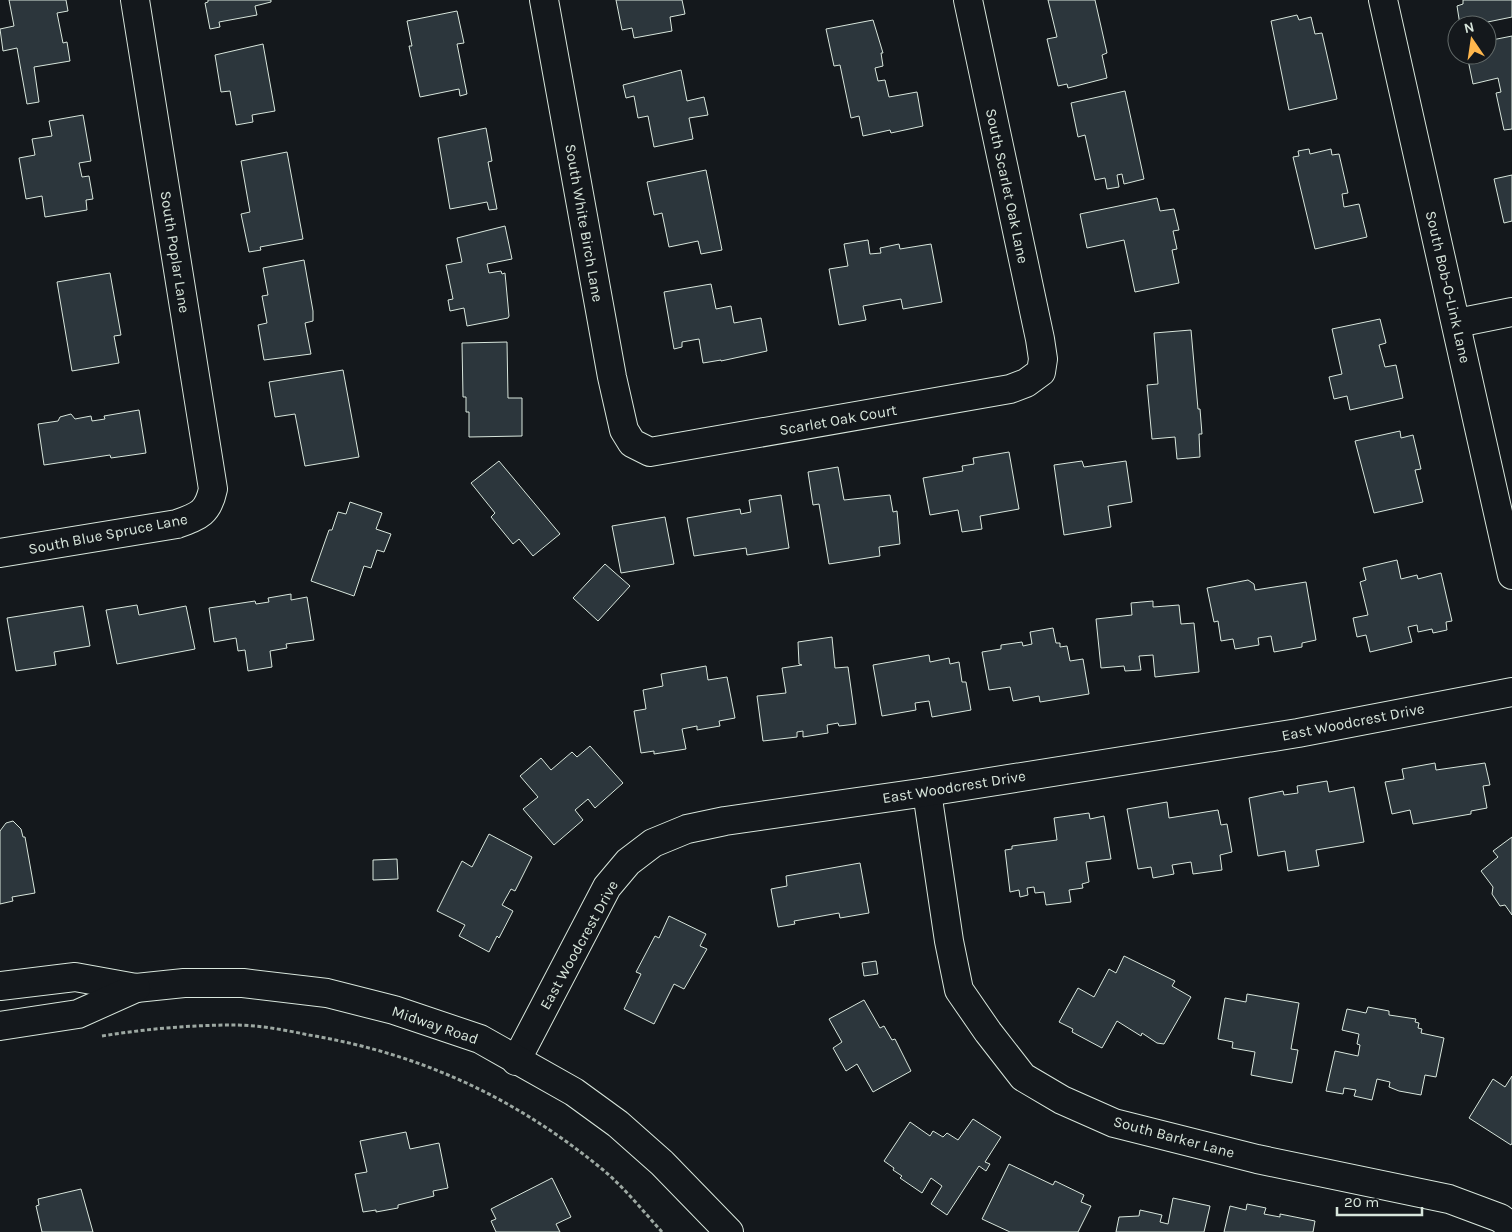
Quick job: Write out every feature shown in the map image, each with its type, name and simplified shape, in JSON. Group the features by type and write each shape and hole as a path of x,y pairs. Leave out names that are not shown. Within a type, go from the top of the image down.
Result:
{"street":[{"name":"South Poplar Lane","path":"135,0 213,489 210,504"},
{"name":"South White Birch Lane","path":"544,0 612,377 624,430 632,443"},
{"name":"South Scarlet Oak Lane","path":"968,0 1040,339 1043,359 1041,372"},
{"name":"South Bob-O-Link Lane","path":"1383,0 1512,575"},
{"path":"1457,323 1512,312"},
{"name":"Scarlet Oak Court","path":"632,443 650,452 669,450 1010,389 1026,384 1041,372"},
{"name":"South Blue Spruce Lane","path":"0,553 177,524 198,516 210,504"},
{"name":"East Woodcrest Drive","path":"516,1060 607,887 628,862 653,843 687,829 725,821 927,792 1298,732 1512,692"},
{"name":"South Barker Lane","path":"927,792 949,941 959,990 988,1032 1023,1077 1062,1100 1114,1123 1257,1159 1449,1199 1500,1218 1512,1227"},
{"name":"Midway Road","path":"0,986 75,977 136,988 184,983 243,983 327,993 394,1010 480,1039 574,1092 618,1124 662,1163 729,1232"},
{"name":"Midway Road","path":"0,1026 78,1014 136,988"}],"path":[{"path":"99,1036 178,1028 236,1025 334,1039 384,1051 421,1063 476,1086 518,1110 562,1139 603,1170 662,1232"}],"building":[{"path":"9,0 66,0 68,11 57,13 63,43 67,42 70,61 34,67 39,102 27,104 17,48 3,51 0,29 14,26"},
{"path":"208,0 271,0 271,2 255,6 257,15 219,22 220,27 210,29 205,3"},
{"path":"616,0 682,0 685,14 670,17 672,31 634,38 632,28 622,30"},
{"path":"1048,0 1095,0 1107,53 1102,55 1107,78 1068,88 1067,84 1058,86 1047,39 1057,37"},
{"path":"1463,0 1512,0 1512,17 1497,20 1497,15 1458,15 1457,6 1463,4"},
{"path":"457,11 464,43 457,44 467,94 460,96 459,89 420,97 409,46 412,46 407,21"},
{"path":"1297,15 1299,20 1311,17 1315,34 1322,33 1337,99 1289,110 1271,21"},
{"path":"873,20 883,53 881,53 883,66 875,68 878,81 885,80 889,97 917,92 923,126 891,133 890,130 863,136 859,116 851,118 840,65 834,66 826,29"},
{"path":"1512,36 1512,129 1504,130 1496,93 1501,92 1498,78 1473,84 1469,65 1497,65 1497,39"},
{"path":"263,44 275,111 252,115 253,122 236,125 230,91 221,92 215,55"},
{"path":"681,70 687,101 704,97 708,115 689,118 693,139 654,147 648,116 638,118 634,96 626,98 623,85"},
{"path":"1125,91 1144,179 1124,184 1122,174 1117,175 1119,187 1107,189 1105,178 1095,180 1085,135 1078,137 1071,103"},
{"path":"83,115 91,161 79,163 82,177 89,176 93,199 86,200 87,210 45,217 42,196 26,199 19,158 35,155 32,139 52,136 49,121"},
{"path":"486,128 492,161 488,162 497,209 489,210 487,202 450,209 438,138"},
{"path":"1309,149 1310,154 1331,149 1332,155 1339,154 1348,193 1342,194 1344,207 1359,204 1367,237 1315,249 1293,157 1299,156 1298,151"},
{"path":"287,152 303,239 260,247 261,250 249,252 241,214 250,212 241,161"},
{"path":"706,170 722,250 701,254 698,241 669,247 662,213 654,215 647,182"},
{"path":"1512,175 1512,221 1504,223 1494,179"},
{"path":"1157,198 1160,211 1174,209 1179,230 1173,231 1177,249 1172,250 1179,283 1135,292 1124,240 1087,248 1080,214"},
{"path":"505,226 512,259 487,264 489,273 501,271 502,274 505,273 509,316 508,318 467,326 464,308 450,311 448,300 453,299 446,265 462,262 457,238"},
{"path":"868,240 870,254 881,253 880,248 899,244 900,249 931,244 942,302 903,309 901,299 863,306 866,320 839,325 829,269 848,266 844,244"},
{"path":"304,260 313,311 313,321 305,323 311,354 264,360 258,325 267,323 262,296 268,295 263,268"},
{"path":"110,273 121,335 114,336 119,363 72,371 57,282"},
{"path":"711,284 716,309 731,306 734,323 761,318 767,351 703,363 699,339 682,342 682,347 674,349 664,292"},
{"path":"1380,319 1386,343 1379,345 1385,367 1396,365 1403,398 1350,410 1347,396 1334,399 1329,377 1342,374 1332,329"},
{"path":"1191,330 1202,434 1199,434 1200,457 1177,459 1175,437 1152,439 1147,385 1158,384 1154,333"},
{"path":"507,342 508,398 522,398 522,436 469,437 469,412 466,412 466,397 463,397 462,343"},
{"path":"343,370 359,457 305,466 295,414 275,417 269,382"},
{"path":"139,410 146,453 111,458 110,455 44,465 38,424 58,421 60,417 71,414 75,419 91,416 92,421 105,419 104,416"},
{"path":"1400,431 1401,438 1413,435 1421,469 1415,470 1423,502 1374,513 1355,441"},
{"path":"1009,452 1019,509 980,516 982,529 962,532 958,510 930,515 923,478 963,471 962,466 974,464 973,458"},
{"path":"499,461 560,534 533,556 519,539 513,544 491,517 495,513 471,483"},
{"path":"1082,461 1084,467 1126,461 1132,502 1108,506 1111,527 1064,535 1054,465"},
{"path":"838,467 844,500 890,495 893,512 897,511 900,544 879,547 880,556 829,564 819,504 813,505 808,472"},
{"path":"781,495 789,548 747,555 746,548 694,556 687,518 740,509 741,514 751,512 749,500"},
{"path":"350,502 382,513 376,529 391,534 384,552 377,550 371,568 364,566 354,596 311,581 329,530 332,530 338,512 346,514"},
{"path":"665,517 674,564 621,573 612,526"},
{"path":"1397,560 1401,579 1417,575 1418,579 1441,573 1452,621 1446,622 1447,630 1433,633 1432,629 1418,632 1417,625 1408,627 1412,642 1370,652 1366,635 1357,637 1353,618 1368,615 1360,582 1366,580 1363,568"},
{"path":"605,564 630,586 598,621 573,598"},
{"path":"1248,580 1254,584 1255,590 1306,582 1316,640 1302,643 1302,647 1274,652 1271,636 1258,638 1259,645 1235,649 1233,639 1221,641 1218,621 1214,622 1207,588"},
{"path":"291,594 291,600 307,597 314,640 286,644 287,648 270,651 272,667 248,671 245,650 238,651 236,638 214,642 209,608 255,601 256,604 269,602 268,598"},
{"path":"1153,601 1153,607 1179,605 1181,624 1194,623 1199,672 1155,677 1153,655 1139,656 1141,670 1125,671 1124,666 1101,668 1096,619 1132,615 1131,603"},
{"path":"137,605 139,615 186,606 195,649 117,664 106,610"},
{"path":"83,606 90,646 54,652 56,665 16,671 7,618"},
{"path":"1053,628 1056,643 1060,643 1060,647 1067,646 1070,661 1083,659 1089,694 1040,702 1039,696 1013,701 1010,687 989,690 982,652 1001,649 1001,645 1022,642 1023,646 1032,644 1030,632"},
{"path":"832,637 835,668 848,667 856,724 839,726 838,723 827,725 828,733 803,737 803,731 797,732 797,737 763,741 757,696 786,693 782,668 802,665 799,664 798,642"},
{"path":"929,655 930,662 949,658 950,664 959,662 962,682 966,682 971,710 932,717 929,701 915,703 916,710 882,716 873,665"},
{"path":"706,666 708,680 727,677 735,718 719,721 720,726 697,730 697,726 682,729 686,749 654,754 654,751 641,753 634,711 646,709 643,690 663,686 661,674"},
{"path":"590,746 623,783 595,808 588,799 575,810 583,820 554,845 523,809 538,797 520,776 541,758 551,770 572,752 577,757"},
{"path":"1435,763 1436,770 1485,763 1490,785 1483,786 1487,808 1471,811 1471,814 1413,824 1410,810 1392,814 1385,782 1404,779 1402,769"},
{"path":"1327,781 1329,792 1354,787 1364,842 1316,850 1319,866 1288,871 1285,851 1258,856 1249,798 1283,791 1284,795 1298,793 1297,786"},
{"path":"1167,802 1169,818 1218,810 1221,825 1227,824 1232,852 1220,855 1222,870 1193,874 1191,862 1172,865 1174,874 1153,878 1151,867 1138,869 1127,809"},
{"path":"1089,813 1090,819 1104,816 1111,859 1086,862 1089,882 1082,884 1083,888 1069,890 1071,902 1046,905 1044,892 1035,893 1034,887 1027,888 1028,895 1020,897 1019,890 1010,892 1005,850 1012,849 1012,846 1057,840 1054,818"},
{"path":"13,821 21,829 23,837 25,837 35,893 12,897 13,901 0,904 0,831 6,823"},
{"path":"489,834 532,857 515,891 511,889 502,905 513,911 499,938 497,936 489,952 459,936 465,925 437,911 462,861 472,867"},
{"path":"1512,837 1512,915 1505,905 1500,906 1492,894 1493,887 1481,871 1498,857 1493,851"},
{"path":"397,859 398,879 373,880 373,860"},
{"path":"860,863 869,913 840,918 839,913 794,921 795,924 778,927 771,889 787,886 786,876"},
{"path":"669,916 706,934 700,946 707,949 684,989 674,984 654,1024 624,1009 641,974 636,972 655,936 659,938"},
{"path":"1124,956 1175,981 1172,986 1191,997 1164,1044 1157,1043 1142,1033 1141,1036 1117,1021 1102,1048 1072,1032 1073,1029 1059,1022 1078,988 1094,997 1109,969 1116,973"},
{"path":"876,961 878,974 864,976 862,963"},
{"path":"1247,994 1299,1003 1291,1049 1298,1050 1292,1083 1251,1075 1255,1052 1232,1048 1233,1042 1218,1039 1225,998 1246,1002"},
{"path":"864,1000 880,1028 884,1026 892,1040 895,1039 911,1071 873,1092 857,1064 846,1071 833,1048 842,1042 829,1019"},
{"path":"1368,1007 1389,1011 1389,1015 1416,1019 1415,1022 1419,1023 1418,1028 1422,1029 1421,1033 1444,1038 1436,1077 1425,1075 1421,1095 1399,1091 1389,1087 1390,1082 1377,1079 1372,1100 1354,1096 1356,1090 1344,1088 1343,1094 1326,1091 1335,1051 1358,1056 1360,1045 1357,1044 1359,1034 1342,1030 1347,1009 1366,1013"},
{"path":"1512,1076 1511,1145 1469,1118 1493,1079 1505,1087"},
{"path":"973,1119 1001,1137 985,1162 990,1164 986,1171 979,1166 947,1215 931,1204 942,1186 931,1178 922,1193 900,1178 902,1176 884,1161 910,1122 930,1136 933,1131 943,1137 947,1133 958,1140"},
{"path":"406,1132 410,1149 439,1143 448,1188 433,1191 434,1196 398,1205 398,1208 363,1212 355,1174 367,1172 360,1141"},
{"path":"1009,1164 1053,1185 1055,1181 1084,1195 1081,1202 1091,1206 1078,1232 1010,1232 982,1219"},
{"path":"552,1178 571,1217 556,1224 560,1232 496,1232 491,1221 496,1219 491,1209"},
{"path":"81,1189 93,1232 42,1232 36,1206 39,1205 38,1199"},
{"path":"1173,1198 1210,1206 1204,1232 1116,1232 1119,1217 1139,1216 1140,1210 1162,1215 1160,1222 1168,1224"},
{"path":"1247,1204 1266,1208 1264,1214 1280,1217 1280,1214 1315,1221 1313,1232 1224,1232 1230,1206 1246,1210"}]}
